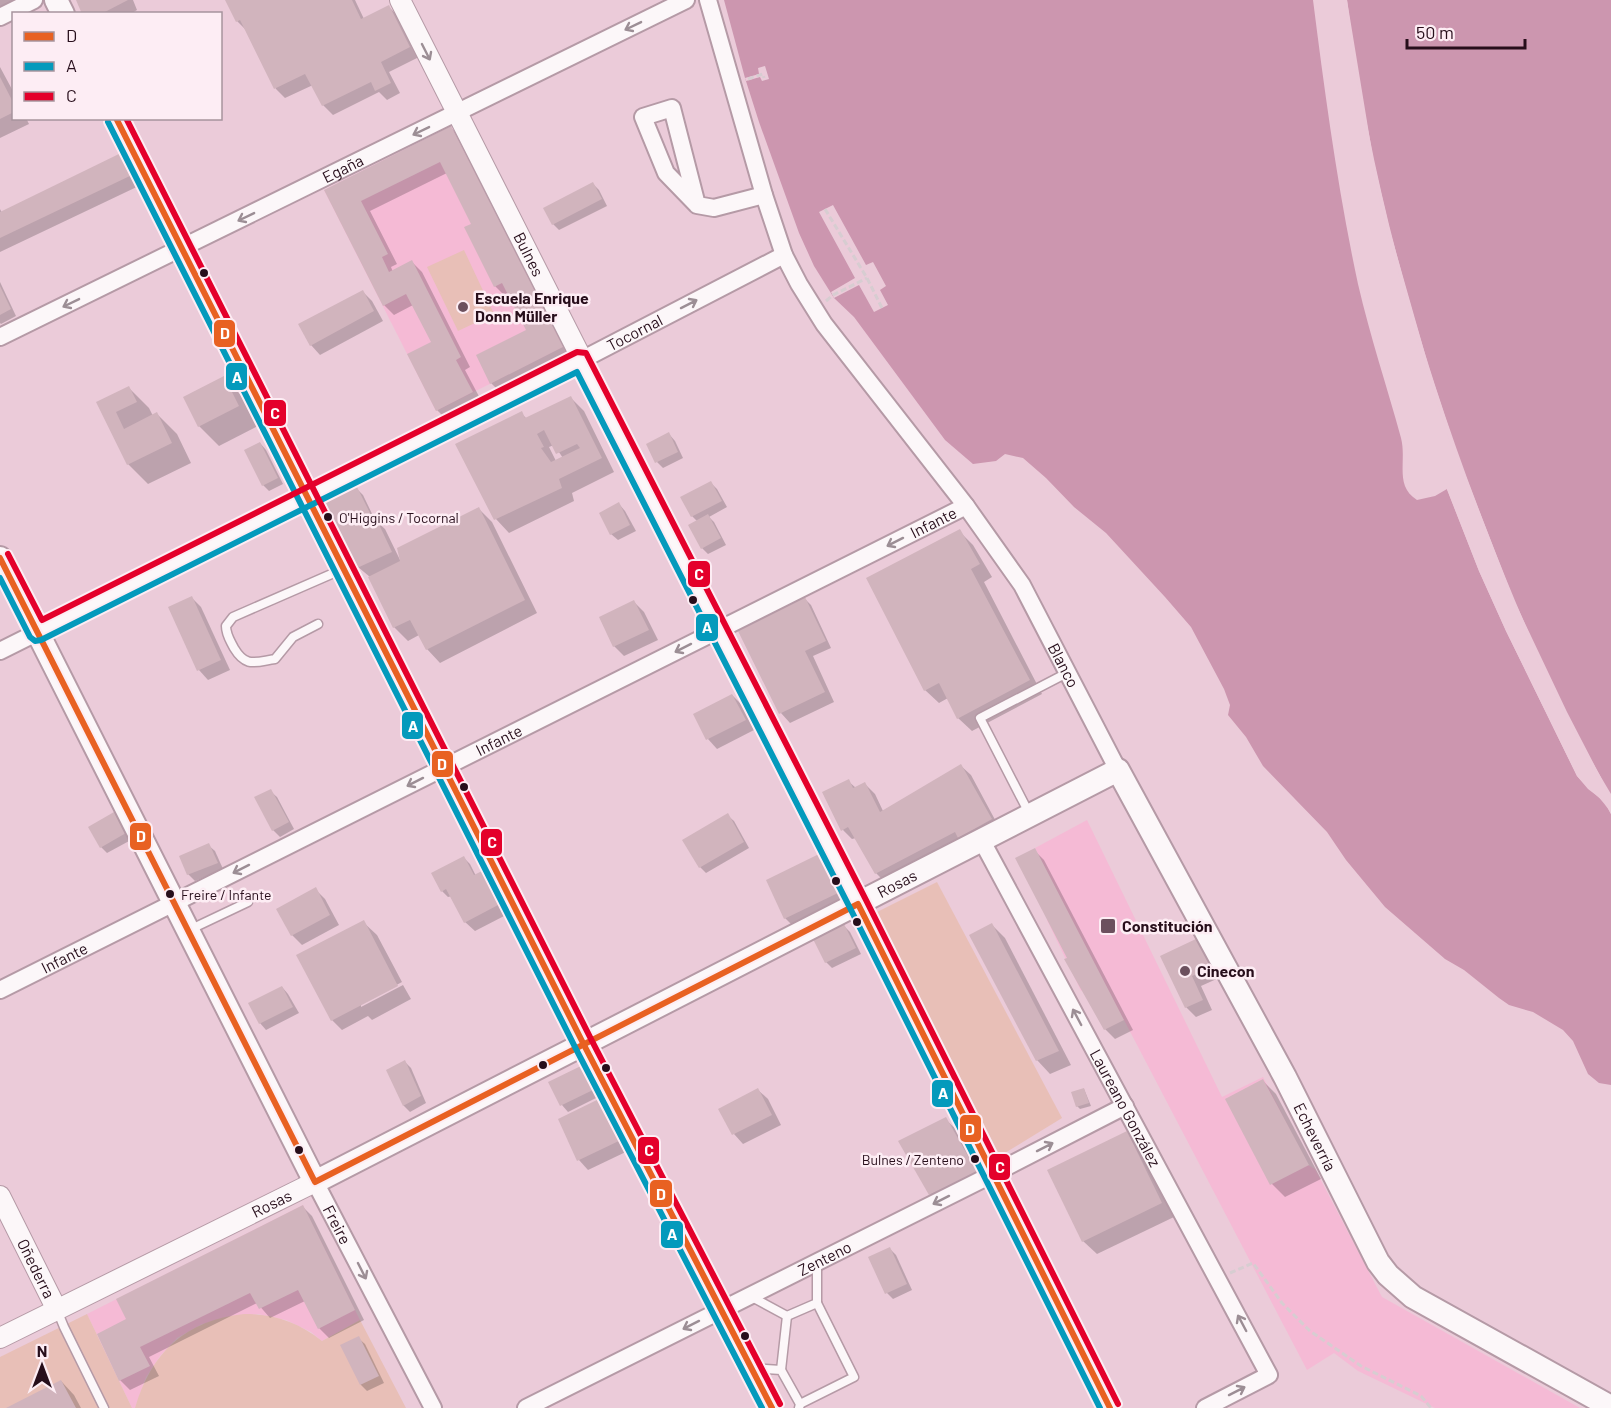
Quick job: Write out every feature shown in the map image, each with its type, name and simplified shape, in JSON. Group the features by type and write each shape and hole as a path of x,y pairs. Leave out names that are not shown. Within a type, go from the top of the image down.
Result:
{"main road":[{"path":"117,120 584,1045"},
{"name":"Freire","path":"0,558 315,1182"},
{"name":"Rosas","path":"315,1182 1118,770"},
{"name":"Echeverría","path":"1118,770 1285,1077 1377,1262 1413,1297 1611,1407"}],"street":[{"path":"0,16 34,0"},
{"name":"Bulnes","path":"400,0 858,904 1110,1408"},
{"name":"Egaña","path":"0,337 686,0"},
{"name":"Blanco","path":"708,0 764,195 784,255 836,339 966,506 1022,585 1118,770"},
{"path":"697,205 672,108 643,117 666,173 697,205 714,208 764,195"},
{"name":"Tocornal","path":"0,651 581,360 784,255"},
{"name":"Infante","path":"0,990 966,506"},
{"name":"Laureano González","path":"982,841 1269,1375 1205,1408"},
{"path":"584,1045 772,1408"},
{"name":"Zenteno","path":"526,1408 1125,1106"},
{"name":"Rosas","path":"0,1338 315,1182"},
{"name":"Freire","path":"315,1182 433,1408"},
{"name":"Oñederra","path":"0,1196 57,1310"}],"lane":[{"path":"318,624 293,637 275,659 253,663 241,658 226,634 226,626 233,617 343,569"},
{"path":"1030,816 980,717 1067,673"},
{"path":"189,931 248,902"},
{"path":"788,1316 781,1370 800,1406 854,1377 817,1303 817,1262"},
{"path":"750,1296 788,1316"},
{"path":"788,1316 817,1303"},
{"path":"57,1310 104,1408"},
{"path":"751,1368 781,1370"}],"path":[{"path":"731,83 764,76 762,69"},
{"path":"825,209 867,278 882,308"},
{"path":"816,310 832,294 867,278"},
{"path":"1218,1279 1253,1263 1282,1303 1310,1331 1361,1366 1421,1396 1431,1408"}],"shaded area":[{"path":"724,0 1313,0 1344,214 1358,284 1401,438 1403,480 1410,494 1417,500 1435,496 1447,489 1479,571 1506,631 1577,776 1600,798 1611,814 1611,1085 1599,1083 1588,1074 1573,1041 1563,1030 1533,1012 1509,1005 1464,970 1445,959 1385,907 1346,860 1327,832 1263,766 1246,737 1228,715 1230,705 1224,689 1191,627 1106,533 1074,507 1023,458 1005,454 996,461 973,464 945,440 854,317 834,298 814,266 799,233 759,122"},
{"path":"1347,0 1611,0 1611,794 1558,697 1527,630 1486,528 1440,399 1400,268 1384,202 1369,135"},
{"name":"Escuela Enrique Donn Müller","path":"451,126 563,347 436,411 324,190"},
{"path":"464,250 494,314 458,331 427,267"},
{"path":"1087,820 1222,1097 1263,1077 1308,1165 1315,1169 1382,1297 1580,1408 1435,1408 1358,1371 1334,1353 1307,1370 1124,1020 1083,990 1081,991 1047,920 1066,909 1035,848"},
{"path":"937,882 1062,1118 1000,1156 877,912"},
{"path":"303,1205 360,1320 322,1341 311,1332 286,1320 258,1314 202,1324 177,1338 160,1356 146,1377 135,1408 132,1408 87,1314"},
{"path":"87,1314 132,1408 0,1408 0,1357"},
{"path":"244,1314 285,1320 322,1341 360,1320 406,1408 135,1408 150,1371 173,1343 204,1323"}],"pier":[{"path":"1344,0 1347,0 1373,158 1390,231 1429,368 1458,456 1513,598 1567,712 1611,797 1596,776 1533,651 1510,599 1455,457 1426,369 1387,232 1370,158"},
{"path":"765,66 769,79 762,81 760,77 746,81 745,78 759,74 758,68"},
{"path":"833,205 866,265 873,262 886,286 880,290 888,305 874,312 859,285 834,298 831,292 855,278 819,212"},
{"path":"1446,487 1450,488 1508,630 1579,775 1607,800 1611,807 1611,814 1605,802 1588,789 1577,776 1506,631 1479,571"}],"building":[{"path":"76,0 128,0 105,12 81,12"},
{"path":"225,0 352,0 361,19 389,5 410,47 381,62 391,83 375,91 371,82 322,106 305,74 274,89 240,20 236,22"},
{"path":"0,77 12,100 12,113 0,119"},
{"path":"451,126 563,347 490,384 476,355 526,330 502,283 494,287 464,227 471,224 440,162 361,201 388,254 382,257 389,272 412,260 461,357 456,360 473,392 436,411 407,354 431,342 406,294 383,306 324,190"},
{"path":"123,152 134,174 0,238 0,212"},
{"path":"593,182 602,199 552,225 543,208"},
{"path":"0,286 11,309 0,315"},
{"path":"363,290 374,311 310,346 298,324"},
{"path":"224,376 239,406 198,427 183,397"},
{"path":"129,386 137,402 116,412 124,429 157,412 172,443 127,465 96,402"},
{"path":"571,396 602,458 559,479 562,488 494,520 455,444 522,411 525,418","holes":["544,430 556,454 577,444 580,448 551,462 541,448 544,447 537,434"]},
{"path":"669,432 678,452 655,463 646,444"},
{"path":"260,442 278,478 262,486 244,450"},
{"path":"711,481 722,501 691,517 680,497"},
{"path":"357,487 373,519 376,518 392,552 357,568 325,503"},
{"path":"619,502 630,525 610,535 599,513"},
{"path":"479,507 525,600 426,650 410,620 393,628 368,577 400,561 397,548"},
{"path":"708,514 721,538 701,549 688,525"},
{"path":"960,529 980,564 971,569 1030,680 957,719 939,683 924,691 866,578"},
{"path":"192,596 221,660 197,671 168,607"},
{"path":"805,597 826,641 805,651 825,692 779,714 737,629"},
{"path":"634,600 649,630 613,647 599,617"},
{"path":"732,694 746,720 706,740 693,714"},
{"path":"961,764 992,819 958,838 955,832 875,874 848,827 841,831 822,792 849,779 853,788 865,782 880,812"},
{"path":"271,789 289,822 272,831 254,797"},
{"path":"114,812 126,833 100,848 88,827"},
{"path":"728,813 744,842 699,868 682,840"},
{"path":"209,843 218,863 187,875 179,856"},
{"path":"1035,848 1124,1020 1104,1030 1064,959 1067,958 1015,858"},
{"path":"819,854 838,893 784,919 766,880"},
{"path":"464,856 474,875 482,871 500,904 464,923 446,889 441,892 431,873"},
{"path":"316,887 330,915 291,936 276,909"},
{"path":"364,920 398,986 331,1021 296,955"},
{"path":"992,923 1059,1051 1036,1061 969,935"},
{"path":"844,924 856,948 825,963 813,939"},
{"name":"Cinecon","path":"1198,938 1212,967 1192,976 1203,1000 1185,1008 1160,956"},
{"path":"282,986 293,1007 259,1024 248,1003"},
{"path":"405,1060 421,1096 403,1106 386,1070"},
{"path":"583,1065 595,1089 560,1106 548,1082"},
{"path":"1263,1079 1309,1165 1270,1185 1225,1099"},
{"path":"758,1088 772,1115 732,1135 718,1109"},
{"path":"1084,1088 1089,1103 1076,1107 1071,1092"},
{"path":"603,1097 623,1139 577,1161 558,1119"},
{"path":"946,1117 977,1172 929,1195 898,1141"},
{"path":"1127,1131 1162,1203 1082,1242 1047,1170"},
{"path":"303,1205 355,1310 318,1329 298,1290 259,1309 250,1293 140,1347 150,1366 119,1381 97,1334 126,1319 116,1299"},
{"path":"890,1247 907,1284 885,1294 868,1257"},
{"path":"359,1336 379,1376 360,1385 340,1345"},
{"path":"61,1380 76,1408 6,1408"}],"transit line":[{"name":"D","path":"117,120 584,1045 772,1408"},
{"name":"C","path":"127,120 592,1041 780,1404"},
{"name":"A","path":"108,122 576,1049 762,1408"},
{"name":"C","path":"8,554 42,620 577,352 586,353 866,900 1118,1404"},
{"name":"A","path":"0,578 30,637 35,641 41,640 577,372 850,908 1100,1408"},
{"name":"D","path":"0,558 315,1182 858,904 1110,1408"}],"place":[{"name":"Escuela Enrique Donn Müller","path":"463,307"},
{"name":"O'Higgins / Tocornal","path":"328,517"},
{"name":"Freire / Infante","path":"170,894"},
{"name":"Constitución","path":"1108,926"},
{"name":"Cinecon","path":"1185,971"},
{"name":"Bulnes / Zenteno","path":"975,1159"}]}
